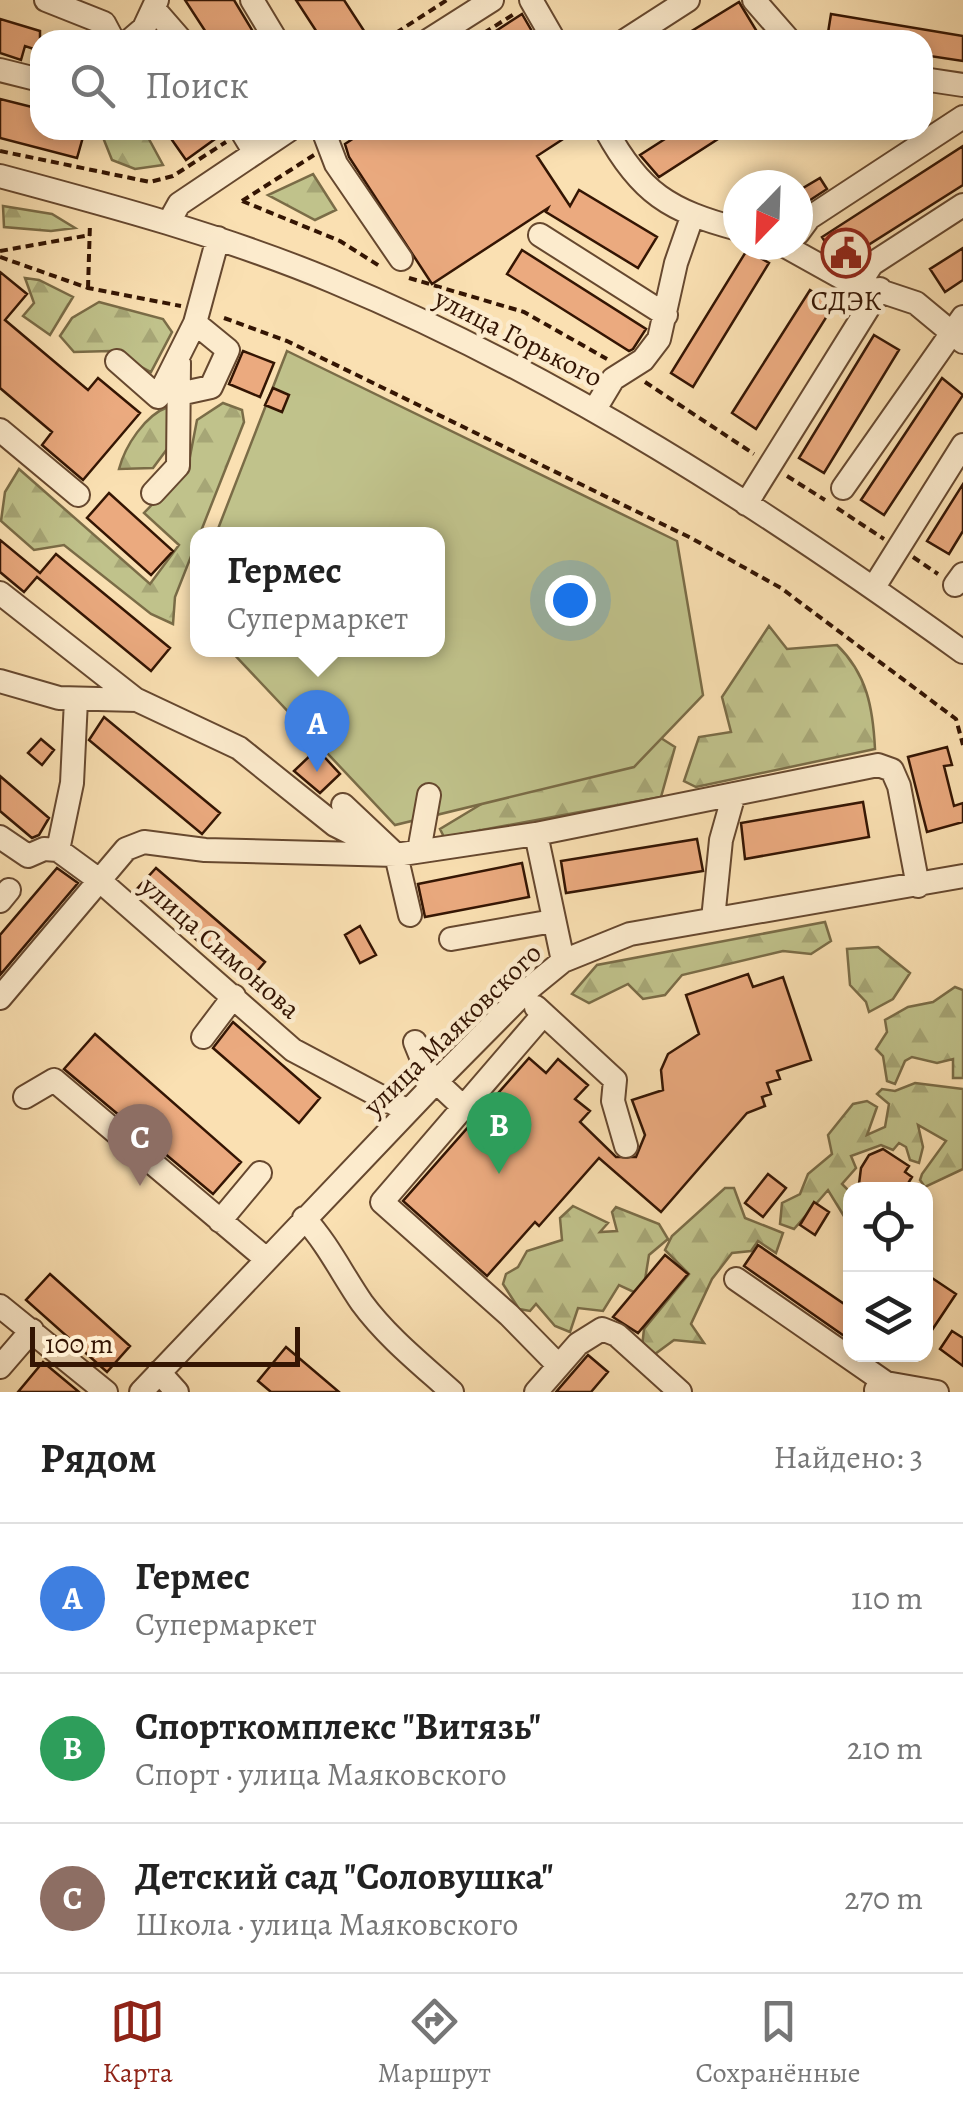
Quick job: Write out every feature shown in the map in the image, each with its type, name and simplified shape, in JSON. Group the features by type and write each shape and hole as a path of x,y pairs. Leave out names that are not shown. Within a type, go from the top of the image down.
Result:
{"street":[{"path":"46,0 104,24 107,30"},
{"path":"252,0 270,30"},
{"path":"445,30 492,0"},
{"path":"532,0 548,30"},
{"path":"642,30 688,0"},
{"path":"760,2 775,30"},
{"path":"137,30 156,5 174,30"},
{"path":"0,70 30,78"},
{"path":"933,80 963,85"},
{"path":"933,134 963,118"},
{"path":"247,140 255,153"},
{"path":"169,222 179,204 274,140"},
{"path":"327,140 336,164 401,259"},
{"path":"617,140 643,185 692,217 723,226"},
{"path":"813,215 865,171 922,140"},
{"name":"улица Горького","path":"0,176 218,238 374,299 595,409 874,587 963,652"},
{"path":"746,504 870,286 872,264 963,204"},
{"path":"595,409 613,379 650,353 666,314 676,263 692,217"},
{"path":"540,234 666,314"},
{"path":"118,361 158,397 179,359 218,238"},
{"path":"813,255 870,286 916,303 959,330 844,488"},
{"path":"179,394 211,387 228,350 195,316"},
{"path":"153,492 178,466 179,359"},
{"path":"0,430 78,495"},
{"path":"874,587 963,445"},
{"path":"0,593 136,700 239,748 335,825 407,853"},
{"path":"0,680 76,700 136,700"},
{"path":"0,837 28,856 44,849 58,850 72,783 76,700"},
{"path":"0,998 126,849 144,842 223,851 407,853 536,834 878,766 892,770 918,886"},
{"path":"713,919 720,840 734,794"},
{"path":"410,914 407,853 429,795"},
{"path":"342,804 407,853"},
{"path":"536,834 563,961"},
{"name":"улица Симонова","path":"58,850 100,880 293,1050 360,1078 408,1111"},
{"name":"улица Маяковского","path":"141,1392 436,1082 525,992 563,961 630,934 963,876"},
{"path":"451,938 552,920"},
{"path":"525,992 542,1016 616,1080 613,1101 626,1146"},
{"path":"203,1038 234,996"},
{"path":"542,1016 382,1202 509,1315 558,1366"},
{"path":"414,1042 436,1082 463,1107"},
{"path":"25,1097 54,1080 265,1258"},
{"path":"220,1221 260,1173"},
{"path":"304,1218 334,1254 362,1303 439,1388"},
{"path":"736,1279 894,1389 936,1392"},
{"path":"0,1305 106,1392"},
{"path":"536,1392 578,1344 602,1329 609,1330 680,1392"},
{"path":"0,1367 32,1330"},
{"path":"159,1372 176,1392"}],"path":[{"path":"401,30 447,0"},
{"path":"0,151 150,182 184,170 227,140"},
{"path":"242,201 323,140"},
{"path":"88,288 90,216"},
{"path":"0,254 90,235"},
{"path":"0,254 88,288 288,341 706,546 810,606 956,719 963,745"},
{"path":"956,719 963,715"}],"green space":[{"path":"104,140 149,140 163,165 135,169 112,160"},
{"path":"313,174 336,210 315,220 268,195"},
{"path":"3,206 52,214 75,228 51,231 4,227"},
{"path":"25,278 39,280 73,297 50,335 23,316 34,303"},
{"path":"99,302 163,319 172,332 151,372 111,351 74,352 60,336 72,318"},
{"path":"287,351 677,541 703,695 634,767 395,825 237,657 445,657 445,527 219,527"},
{"path":"223,403 242,410 244,422 203,527 190,527 190,559 175,597 173,624 151,614 64,545 34,550 1,521 5,492 19,469 150,584 179,545 144,513 188,467 197,420"},
{"path":"168,407 170,445 153,468 119,469 137,432"},
{"path":"769,626 787,649 837,645 847,656 866,692 875,749 696,787 684,781 699,737 731,732 722,697"},
{"path":"653,733 675,747 661,797 444,837 440,829 493,797"},
{"path":"825,922 831,941 811,954 783,951 682,975 665,995 643,999 628,984 589,1003 572,994 597,965"},
{"path":"878,947 910,973 893,999 869,1012 866,1002 850,985 847,949"},
{"path":"955,987 963,990 963,1078 953,1078 953,1059 937,1063 912,1057 905,1061 895,1084 887,1081 883,1056 876,1049 887,1032 885,1020 908,1007 933,1002"},
{"path":"915,1083 963,1089 963,1169 933,1183 921,1182 922,1174 946,1141 918,1125 923,1147 919,1163 910,1160 906,1147 899,1143 893,1150 881,1145 851,1156 856,1168 842,1184 843,1215 828,1190 794,1229 780,1224 782,1203 800,1194 808,1174 832,1154 828,1135 853,1104 867,1101 877,1107 867,1135 885,1127 889,1104 877,1094 882,1089 895,1091"},
{"path":"725,1188 734,1188 745,1218 783,1233 776,1253 758,1241 751,1251 732,1253 712,1279 691,1324 704,1343 674,1340 655,1354 641,1356 644,1329 689,1274 665,1250 672,1236"},
{"path":"573,1206 608,1223 600,1232 617,1231 612,1212 616,1207 659,1224 668,1239 649,1255 644,1286 636,1293 619,1285 603,1311 578,1308 570,1332 555,1326 536,1304 530,1311 519,1309 503,1284 506,1274 518,1267 527,1251 562,1240 560,1218"}],"building":[{"path":"185,0 234,0 252,30 204,30"},
{"path":"296,0 344,0 364,30 316,30"},
{"path":"739,2 756,30 693,30"},
{"path":"522,14 531,30 497,30"},
{"path":"831,14 927,30 828,30"},
{"path":"0,19 37,30 30,30 30,48 25,46 21,60 0,53"},
{"path":"933,31 963,36 963,61 933,56"},
{"path":"0,99 30,106 30,140 82,140 77,158 0,138"},
{"path":"172,140 214,140 186,160"},
{"path":"351,140 562,140 537,156 570,206 579,190 657,237 638,268 546,212 548,208 432,284 349,157 345,144"},
{"path":"663,140 716,140 659,177 640,155"},
{"path":"963,146 963,185 843,261 835,257 822,237"},
{"path":"820,178 827,189 813,198 813,182"},
{"path":"963,248 963,280 945,292 930,269"},
{"path":"522,250 646,329 633,349 629,351 507,274"},
{"path":"741,260 769,263 693,387 671,373"},
{"path":"0,272 27,294 5,320 88,390 98,378 140,413 83,480 42,445 52,432 0,388"},
{"path":"810,290 834,305 756,429 732,413"},
{"path":"874,335 899,350 824,473 799,458"},
{"path":"243,351 274,363 260,397 229,384"},
{"path":"942,378 963,395 884,515 861,500"},
{"path":"273,388 289,395 282,412 265,405"},
{"path":"963,484 963,531 949,554 927,541"},
{"path":"109,493 173,551 151,575 87,518"},
{"path":"0,540 40,573 56,554 170,648 151,671 37,577 24,592 0,572"},
{"path":"312,701 335,724 318,741 295,718"},
{"path":"104,717 220,813 202,834 89,740"},
{"path":"41,739 54,750 42,765 28,753"},
{"path":"947,747 952,765 944,766 954,806 963,803 963,822 927,832 908,757"},
{"path":"317,749 340,774 320,793 294,771"},
{"path":"0,776 49,818 39,835 32,838 0,811"},
{"path":"863,802 869,837 745,859 741,823"},
{"path":"697,839 703,871 566,893 561,861"},
{"path":"522,863 529,897 425,917 418,884"},
{"path":"57,868 78,883 0,975 0,935"},
{"path":"156,868 265,962 247,983 137,889"},
{"path":"360,926 376,955 360,963 345,935"},
{"path":"748,974 753,987 783,977 811,1060 777,1071 780,1079 767,1083 771,1094 762,1097 765,1106 747,1113 661,1212 599,1158 539,1226 535,1222 487,1276 403,1201 529,1058 546,1073 558,1059 588,1085 575,1099 590,1111 580,1122 616,1157 636,1157 645,1135 632,1100 663,1090 661,1070 668,1054 699,1034 686,995"},
{"path":"233,1022 320,1098 299,1123 213,1048"},
{"path":"95,1034 241,1162 213,1194 64,1069"},
{"path":"883,1149 909,1166 905,1172 912,1177 909,1182 859,1182 861,1168 869,1155"},
{"path":"768,1174 786,1188 763,1217 745,1203"},
{"path":"814,1202 829,1212 815,1235 800,1225"},
{"path":"758,1245 843,1303 843,1335 744,1266"},
{"path":"665,1255 688,1274 638,1333 613,1317"},
{"path":"50,1274 130,1346 107,1372 26,1300"},
{"path":"933,1279 956,1294 933,1328"},
{"path":"952,1331 963,1338 963,1366 940,1349"},
{"path":"286,1347 339,1392 271,1392 258,1381"},
{"path":"588,1355 608,1372 591,1392 556,1392"},
{"path":"43,1362 79,1392 18,1392"}],"place":[{"name":"СДЭК","path":"846,253"},
{"name":"Гермес","path":"317,772"},
{"name":"Спорткомплекс \"Витязь\"","path":"499,1174"},
{"name":"Детский сад \"Соловушка\"","path":"140,1186"}]}
